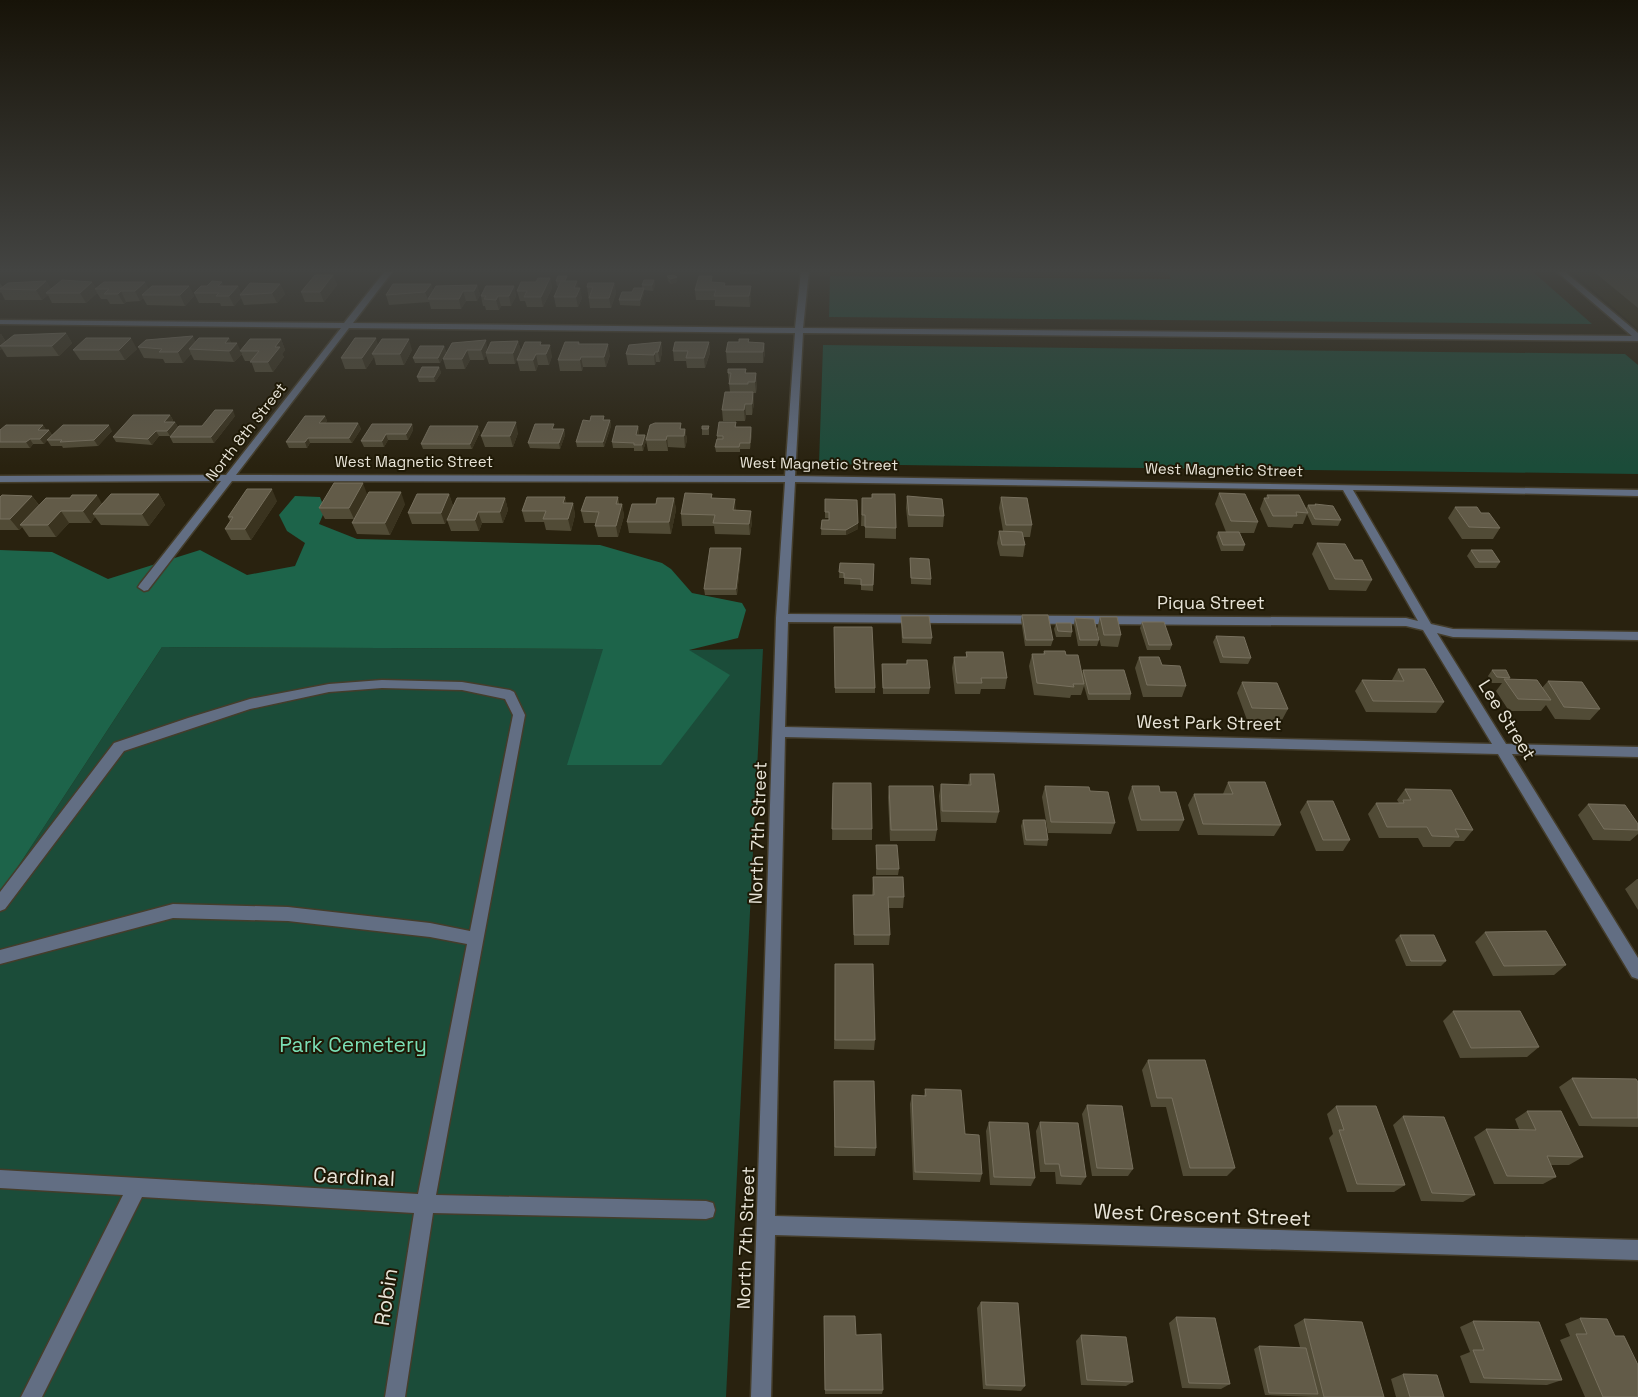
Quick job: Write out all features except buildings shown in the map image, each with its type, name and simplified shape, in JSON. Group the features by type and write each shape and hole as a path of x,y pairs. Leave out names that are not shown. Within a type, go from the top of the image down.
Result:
{"street":[{"name":"North 8th Street","path":"144,587 339,336"},
{"name":"North 7th Street","path":"761,1397 782,618 799,336"},
{"path":"1385,336 1638,338"},
{"name":"West Magnetic Street","path":"0,479 231,477 790,478 1638,493"},
{"name":"Lee Street","path":"1346,487 1428,628 1638,972"},
{"name":"Piqua Street","path":"782,618 1406,622 1453,633 1638,636"},
{"name":"Robin","path":"0,904 120,747 242,706 328,688 382,684 462,686 510,695 519,715 425,1204 395,1397"},
{"name":"West Park Street","path":"780,732 1638,752"},
{"path":"0,957 173,911 288,914 430,930 476,939"},
{"name":"Cardinal","path":"0,1179 425,1204 706,1210"},
{"path":"30,1397 137,1187"},
{"name":"West Crescent Street","path":"766,1225 1638,1250"}],"green space":[{"path":"823,345 1625,354 1638,365 1638,474 819,464"},
{"path":"295,496 320,497 325,510 319,524 357,539 600,545 662,563 671,569 692,593 742,603 746,610 738,638 689,650 730,675 661,765 567,765 603,649 162,647 0,894 0,550 52,552 108,579 200,550 247,575 295,566 305,543 287,531 279,515"},
{"name":"Park Cemetery","path":"162,647 604,649 568,765 729,675 688,650 763,649 726,1397 0,1397 0,894"}]}
